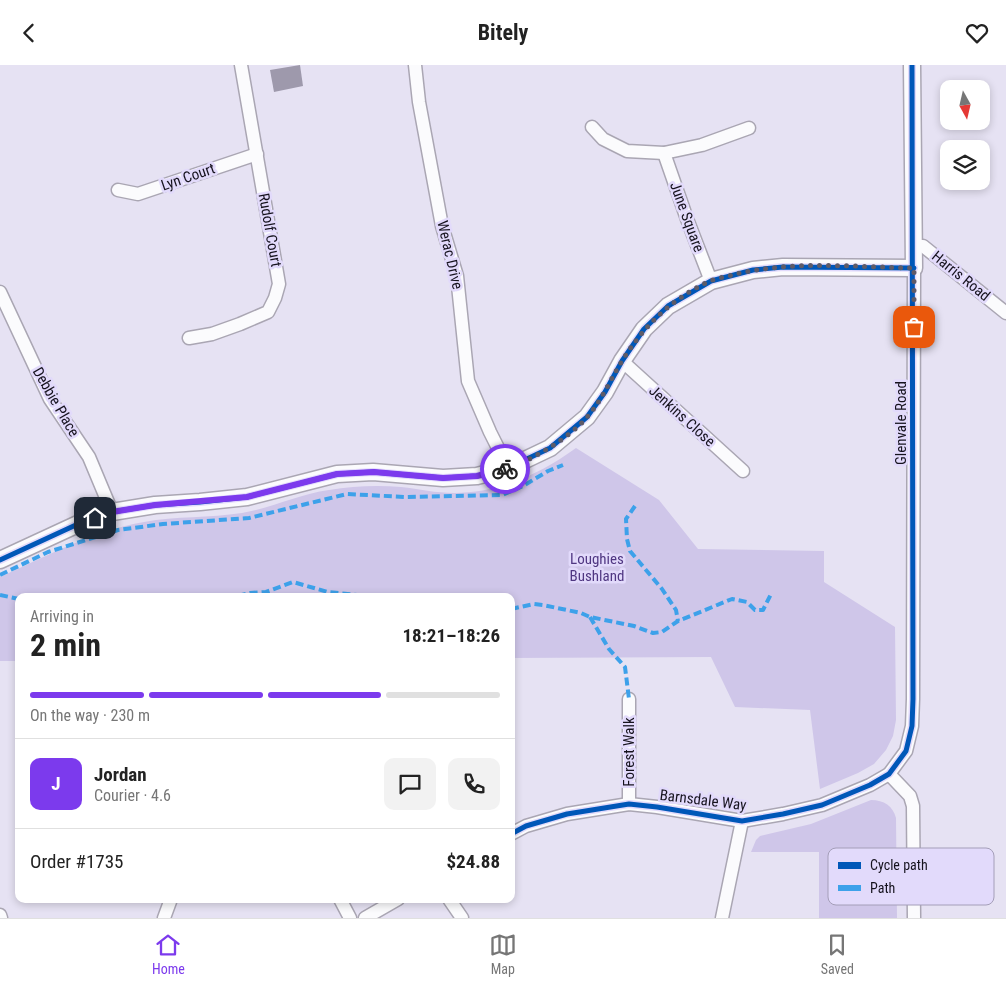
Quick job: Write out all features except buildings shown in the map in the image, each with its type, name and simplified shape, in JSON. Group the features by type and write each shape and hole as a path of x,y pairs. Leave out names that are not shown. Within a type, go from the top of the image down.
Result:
{"street":[{"name":"Rudolf Court","path":"189,338 231,327 268,312 279,284 241,65"},
{"name":"Werac Drive","path":"415,65 419,102 442,226 457,276 468,381 508,468"},
{"name":"Glenvale Road","path":"889,774 906,751 912,726 914,246 912,65"},
{"path":"592,127 603,139 627,151 664,153 702,145 748,128"},
{"name":"June Square","path":"664,153 711,281"},
{"name":"Lyn Court","path":"118,190 138,194 257,154"},
{"name":"Harris Road","path":"914,246 923,246 1006,313"},
{"path":"0,560 78,523 112,512 155,505 247,497 337,474 374,472 443,478 477,476 508,468 550,448 587,417 605,392 622,361 644,329 668,306 711,281 753,270 783,267 914,268"},
{"name":"Debbie Place","path":"0,292 50,399 89,457 112,512"},
{"name":"Jenkins Close","path":"622,361 743,471"},
{"name":"Forest Walk","path":"629,695 629,804"},
{"path":"889,774 910,797 913,806 913,848"},
{"name":"Barnsdale Way","path":"515,832 526,826 567,814 629,804 742,821 822,805 870,785 889,774"},
{"path":"722,918 742,821"},
{"path":"164,918 170,903"},
{"path":"342,903 350,918"},
{"path":"365,918 391,903"},
{"path":"453,903 462,918"},
{"path":"914,905 914,918"}],"green space":[{"name":"Loughies Bushland","path":"576,448 659,500 698,549 824,551 824,582 895,627 896,720 893,736 886,750 874,764 820,789 810,710 735,707 711,657 515,658 515,593 15,593 15,661 0,661 0,577 107,531 144,522 242,513 318,492 365,486 392,486 454,493 487,490 533,474"},
{"path":"871,800 887,804 893,810 896,818 896,848 828,848 828,905 897,905 897,918 819,918 819,852 751,852 756,840 760,836 811,824"}],"marked path":[{"path":"0,575 48,552 118,530 163,524 249,518 347,494 406,497 502,495 563,465"},
{"path":"635,506 626,519 630,551 662,589 676,610 678,621"},
{"path":"250,593 266,592 293,582 338,593"},
{"path":"515,608 534,604 543,605 634,626 653,633 662,632 678,621 732,599 747,602 755,610 763,610 772,592"},
{"path":"0,595 15,598"},
{"path":"590,617 609,649 625,667 629,699"}],"cycle path":[{"path":"515,832 526,826 567,814 629,804 742,821 783,814 822,805 870,785 889,774 906,751 912,726 913,699 912,65"},
{"path":"0,560 78,524 112,512 155,505 247,497 337,474 373,472 443,478 477,476 508,468 550,448 587,417 605,392 622,361 644,329 668,306 711,281 753,270 783,267 914,268"}],"way so far":[{"path":"505,469 550,448 587,417 605,392 622,361 644,329 668,306 711,281 753,270 783,267 914,268 914,327"}],"route":[{"path":"95,518 112,512 155,505 247,497 337,474 374,472 443,478 477,476 505,469"}]}
